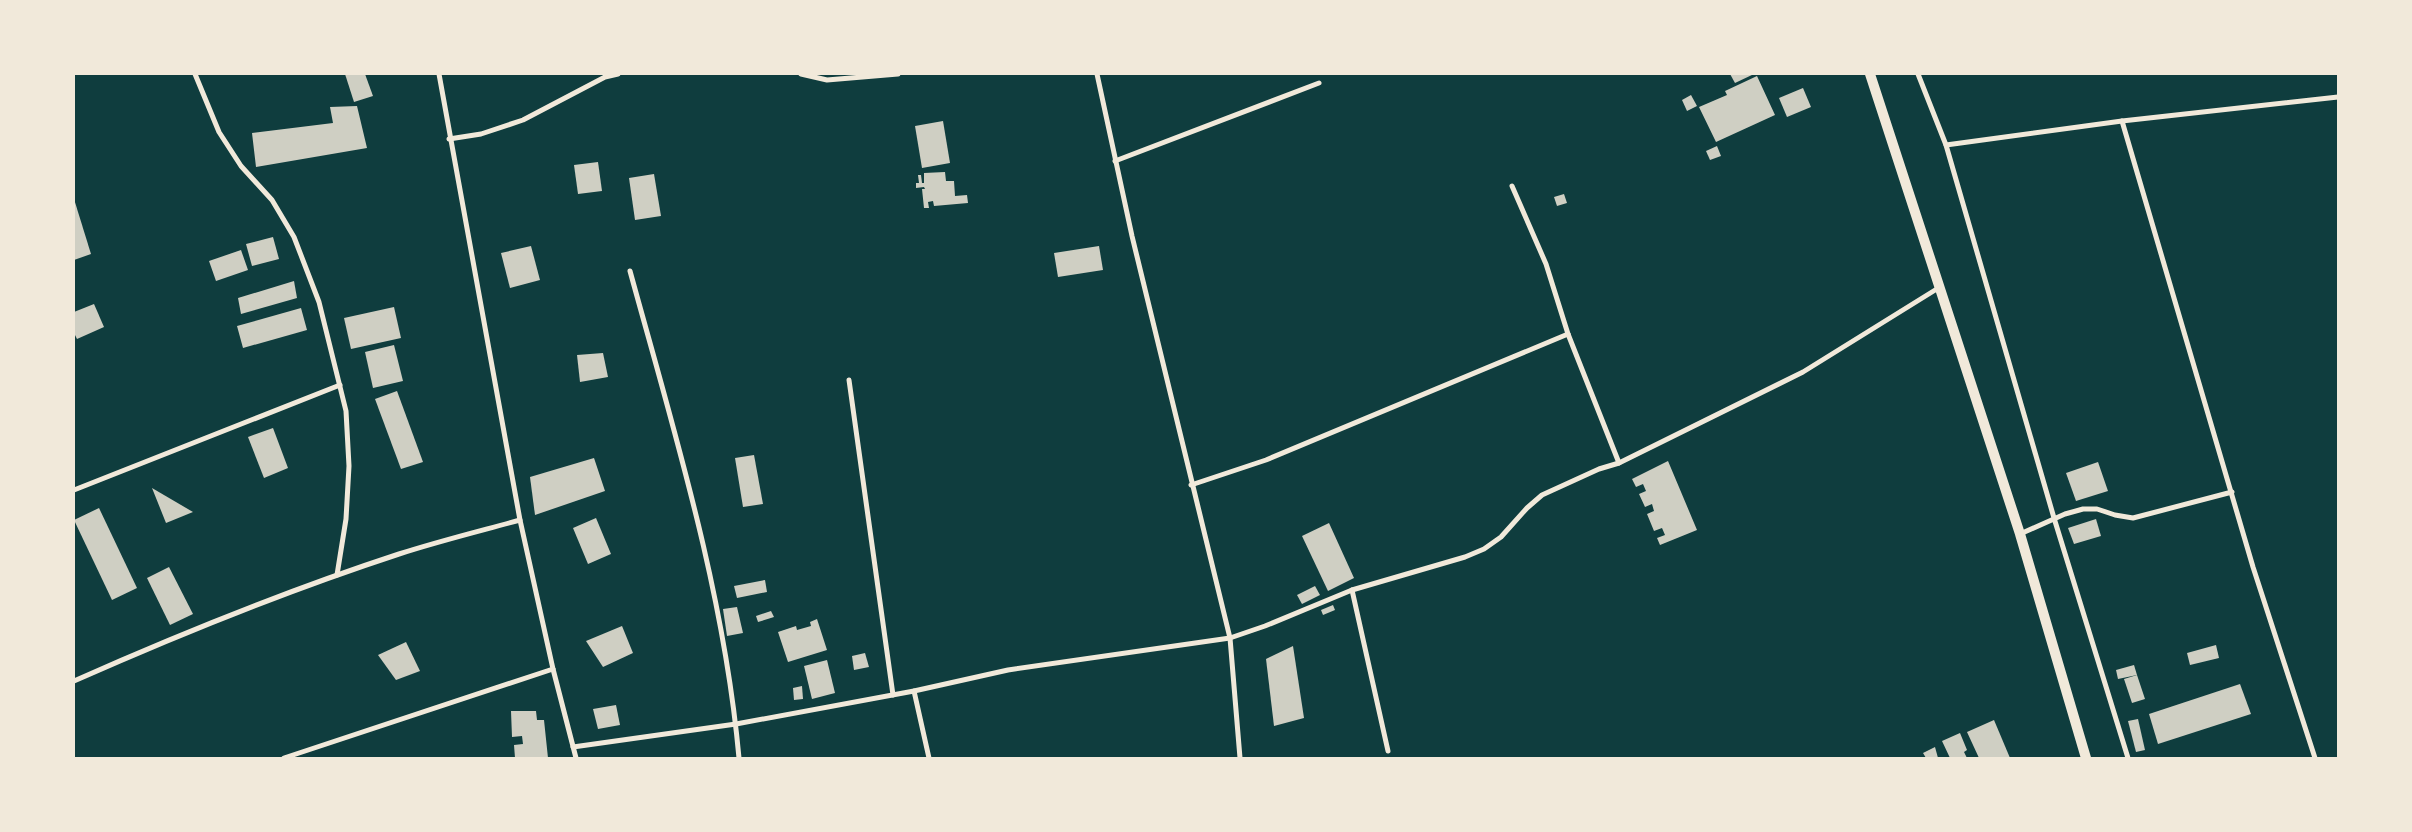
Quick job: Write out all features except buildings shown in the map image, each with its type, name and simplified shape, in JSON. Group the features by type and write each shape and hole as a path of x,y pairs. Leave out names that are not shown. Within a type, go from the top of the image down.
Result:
{"main road":[{"path":"1870,74 2020,534 2086,758"}],"street":[{"path":"195,74 219,132 241,166 272,200 294,237 319,302 346,411 349,466 346,519 337,575"},
{"path":"439,74 449,139 520,520 552,669 576,758"},
{"path":"449,139 482,134 523,120 605,77 618,74"},
{"path":"801,74 827,80 898,74"},
{"path":"1097,74 1115,161 1230,638 1240,758"},
{"path":"1918,74 1946,145 2054,518 2128,758"},
{"path":"1115,161 1319,83"},
{"path":"1946,145 2122,121 2338,97"},
{"path":"2122,121 2232,492 2315,758"},
{"path":"1512,186 1546,264 1568,334 1619,463"},
{"path":"630,271 673,428 704,552 736,724 739,758"},
{"path":"573,746 736,724 914,691 1008,670 1230,638 1265,626 1352,590 1465,557 1484,549 1501,537 1527,508 1542,495 1599,469 1619,463 1803,372 1940,286"},
{"path":"1192,485 1266,460 1568,334"},
{"path":"849,380 893,695"},
{"path":"74,490 340,385"},
{"path":"2020,534 2054,518 2083,509 2097,509 2115,516 2133,518 2232,492"},
{"path":"74,681 142,650 337,575 401,554 520,520"},
{"path":"1352,590 1388,751"},
{"path":"284,758 552,669"},
{"path":"914,691 928,758"}]}
